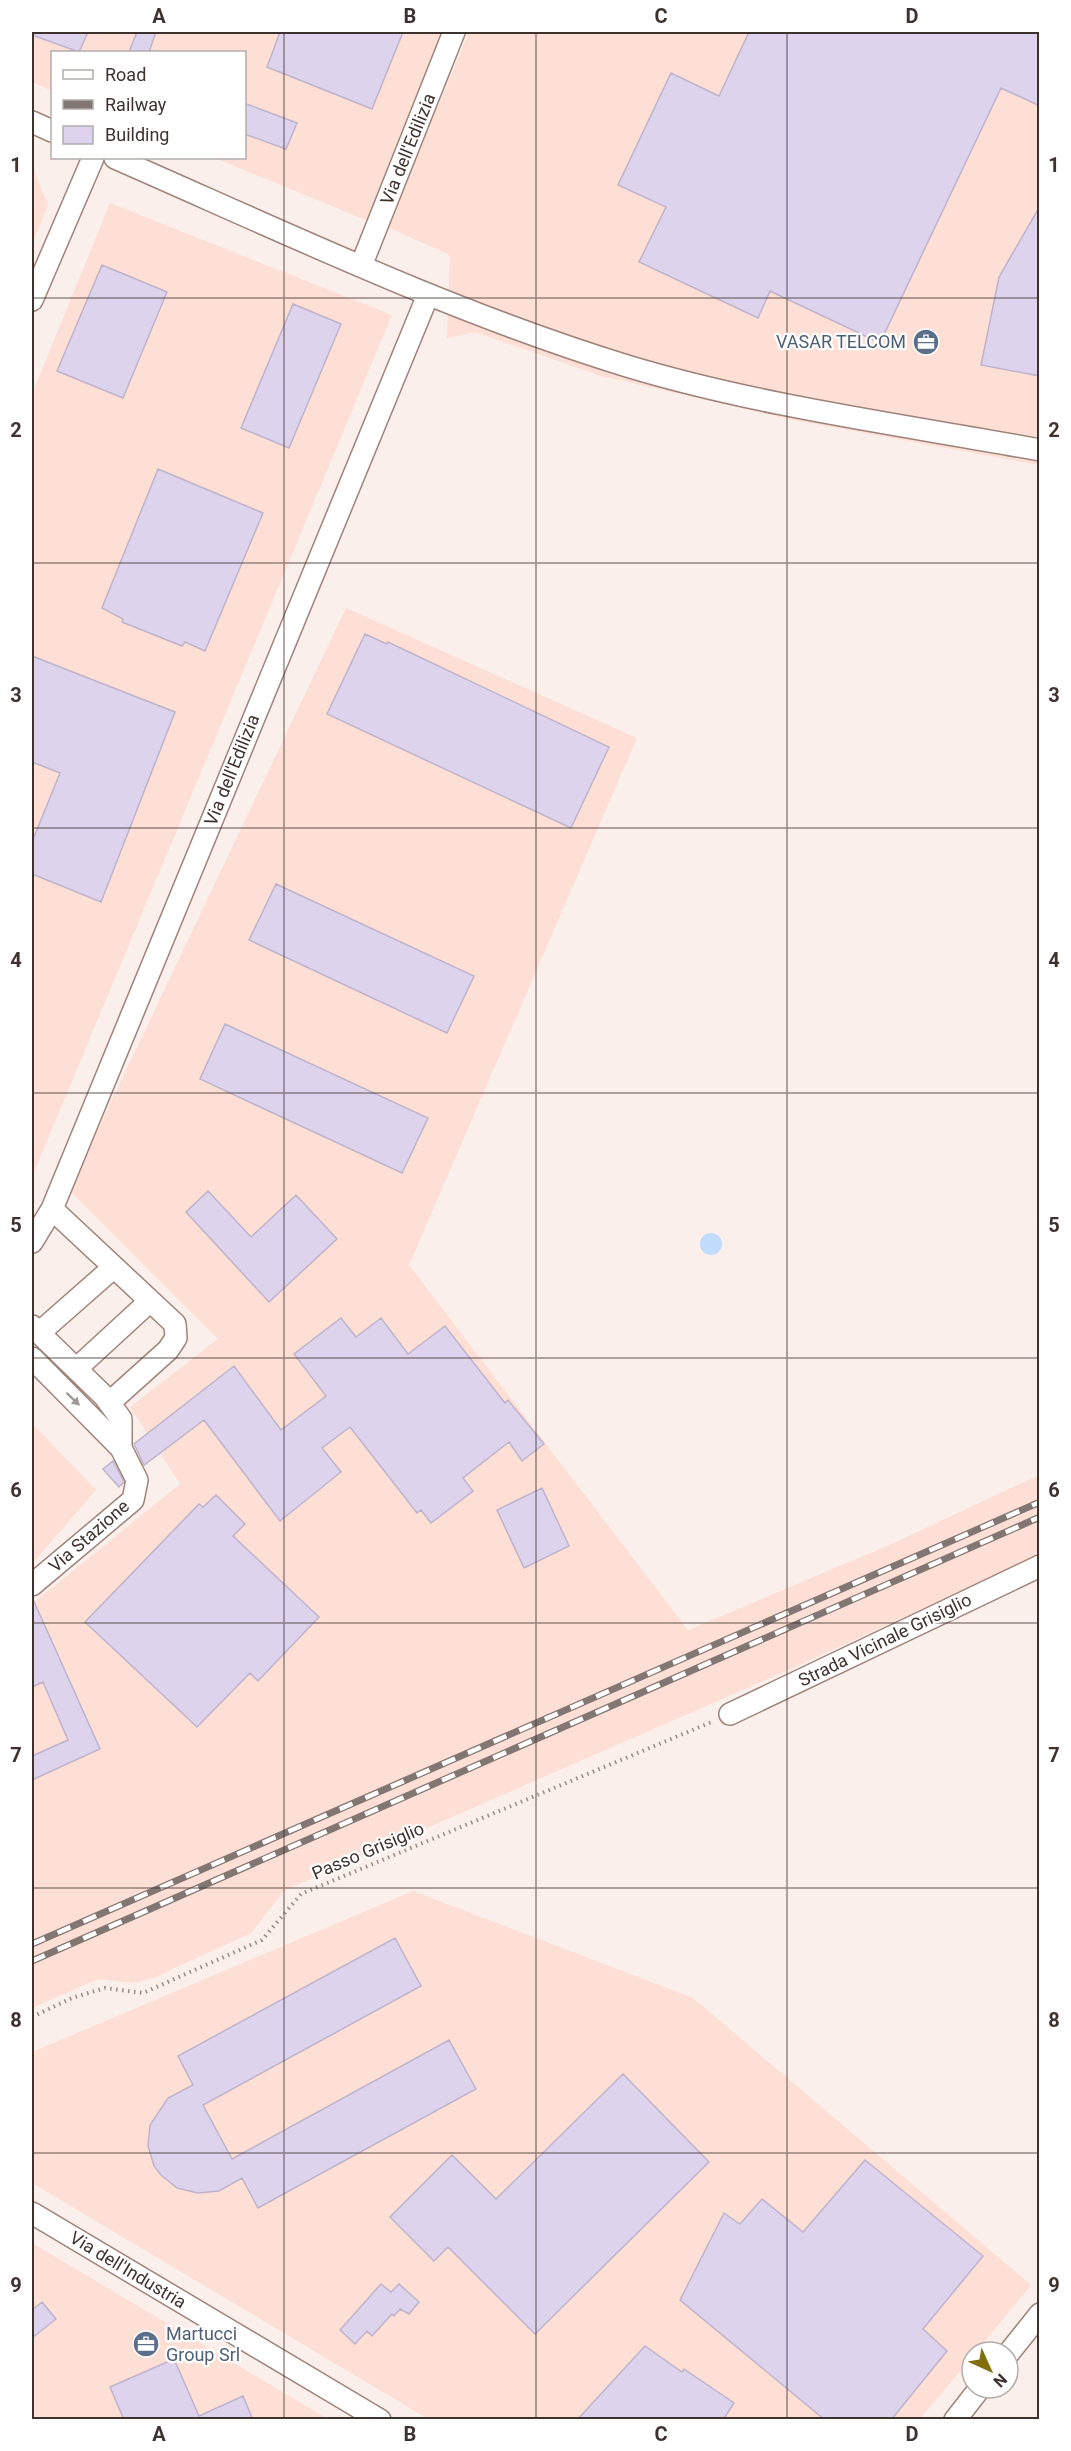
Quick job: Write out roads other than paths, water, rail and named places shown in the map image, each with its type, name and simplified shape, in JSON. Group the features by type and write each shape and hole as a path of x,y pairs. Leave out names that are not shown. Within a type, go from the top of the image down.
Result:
{"street":[{"name":"Via dell'Edilizia","path":"361,266 454,32"},
{"path":"32,122 51,131"},
{"path":"32,300 93,159"},
{"path":"117,159 428,295 628,366 759,398 1040,450"},
{"name":"Via dell'Edilizia","path":"32,1242 52,1209 428,295"},
{"path":"52,1209 175,1324 176,1338 168,1350 109,1403"},
{"path":"114,1267 35,1330 109,1403 121,1419 122,1448"},
{"path":"76,1369 150,1300"},
{"path":"32,1358 122,1448"},
{"name":"Via Stazione","path":"32,1585 133,1500 137,1480 122,1448"},
{"name":"Strada Vicinale Grisiglio","path":"730,1714 1040,1566"},
{"name":"Via dell'Industria","path":"32,2213 380,2420"},
{"path":"1019,2340 1040,2314"},
{"path":"955,2420 971,2400"}],"water":[{"path":"711,1233 719,1236 722,1244 719,1252 711,1255 703,1252 700,1244 703,1236"}],"railway":[{"path":"32,1944 1040,1502"},
{"path":"32,1961 1040,1517"}],"place":[{"name":"VASAR TELCOM","path":"926,342"},
{"name":"Martucci Group Srl","path":"146,2344"}]}
